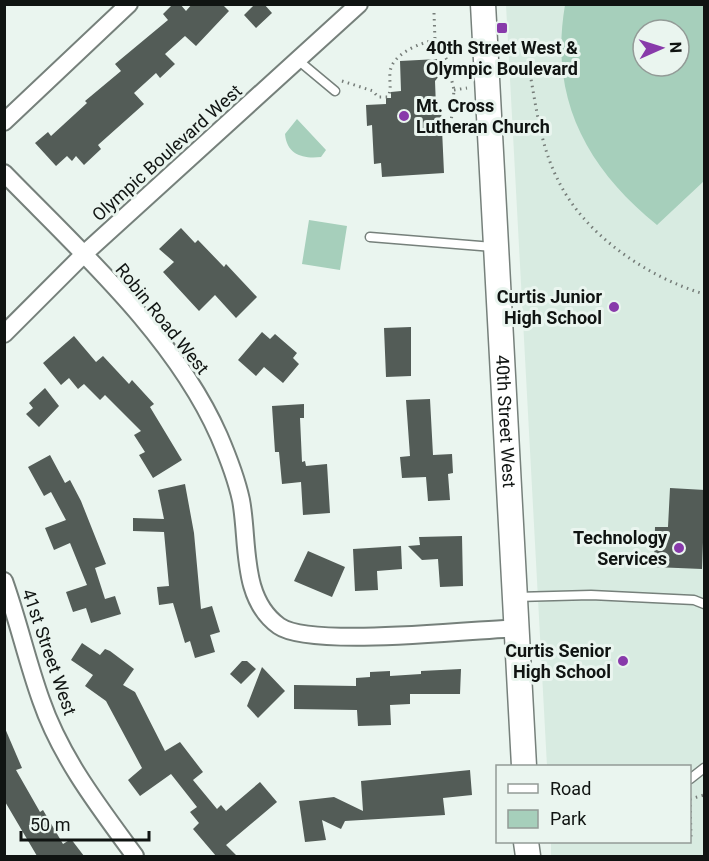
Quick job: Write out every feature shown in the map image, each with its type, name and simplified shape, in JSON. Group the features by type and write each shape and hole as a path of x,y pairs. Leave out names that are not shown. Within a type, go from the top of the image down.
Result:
{"street":[{"path":"4,122 129,4"},
{"name":"Olympic Boulevard West","path":"4,334 84,254 300,61 359,4"},
{"name":"40th Street West","path":"483,4 524,765"},
{"name":"Robin Road West","path":"4,173 84,254 176,361 204,406 233,470 241,500 254,596 264,613 280,627 298,634 336,637 518,628"},
{"name":"41st Street West","path":"4,581 41,701 68,759 87,791 135,856"}],"lane":[{"path":"300,61 335,91"},
{"path":"370,237 497,247"},
{"path":"516,597 591,595 694,600 705,604"},
{"path":"691,778 705,768"}],"path":[{"path":"434,13 435,40 447,60 454,90 451,124"},
{"path":"342,80 373,91 378,97 388,96 391,90 390,69 400,55 424,42 435,40"},
{"path":"529,68 540,128 557,178 574,206 624,253 660,276 705,294"},
{"path":"454,90 468,88"},
{"path":"691,818 692,837"}],"shaded area":[{"name":"Curtis Junior High School","path":"506,5 704,5 704,856 551,856 551,843 691,843 691,765 547,765"}],"green space":[{"path":"565,5 704,5 704,181 657,225 610,179 592,154 578,128 568,100 561,39"},
{"path":"297,119 326,150 321,157 302,156 289,147 285,134"},
{"path":"309,220 347,226 340,270 302,264"}],"building":[{"path":"173,4 180,4 186,11 192,4 222,4 229,11 196,46 185,36 165,54 175,64 160,78 156,73 134,93 144,104 98,145 101,149 84,165 76,156 72,161 67,156 56,166 35,143 48,132 51,136 87,103 85,101 121,71 115,64 168,20 163,14"},
{"path":"255,4 264,4 272,13 256,28 244,15"},
{"name":"Mt. Cross Lutheran Church","path":"438,59 439,76 435,81 436,107 441,107 444,173 382,177 381,163 374,164 372,125 367,126 366,105 386,104 386,98 391,98 391,92 401,91 400,61"},
{"path":"181,228 195,243 198,240 224,267 226,264 257,297 236,318 215,295 199,311 163,272 174,262 159,249"},
{"path":"411,327 411,376 386,377 384,328"},
{"path":"262,332 270,339 275,334 297,353 293,358 299,364 283,383 264,367 256,376 238,360"},
{"path":"74,336 96,362 103,356 129,384 132,380 154,404 150,407 182,460 153,478 139,455 145,452 134,435 141,431 105,395 100,400 84,384 78,389 69,378 61,385 43,363"},
{"path":"45,388 59,406 39,427 26,414 33,408 29,403"},
{"path":"430,399 433,455 452,454 453,473 448,474 450,500 428,501 426,477 402,478 400,457 410,456 406,400"},
{"path":"304,404 304,418 300,418 302,462 305,461 306,466 327,464 330,513 303,515 301,482 282,484 279,452 275,452 272,406"},
{"path":"50,455 65,483 70,480 81,501 106,564 95,568 105,599 115,596 121,614 91,623 86,608 73,612 66,592 87,585 70,543 54,550 45,528 66,520 51,492 44,496 28,467"},
{"path":"185,484 194,533 201,609 212,606 220,632 210,635 215,652 195,658 190,641 185,643 173,603 159,605 157,587 169,586 164,532 133,531 133,518 164,519 158,490"},
{"path":"670,488 705,490 702,569 654,567 655,527 668,527"},
{"path":"462,536 463,586 440,587 438,559 422,560 408,546 420,545 419,537"},
{"path":"401,546 402,569 377,571 378,590 355,591 353,549"},
{"path":"308,551 345,567 332,597 294,581"},
{"path":"82,643 100,655 105,649 110,651 134,669 123,685 135,692 165,751 180,742 203,772 193,780 217,809 221,805 226,811 260,782 277,802 226,845 237,856 216,856 193,829 199,823 190,812 197,807 171,774 140,796 128,780 142,768 106,701 85,686 93,675 71,660"},
{"path":"242,661 247,661 256,669 241,684 230,674"},
{"path":"262,667 285,691 258,718 247,706"},
{"path":"461,669 460,694 410,694 410,704 390,705 391,725 358,726 357,710 294,709 294,685 356,686 356,678 370,677 370,672 390,671 390,676 421,674 421,671"},
{"path":"4,726 22,768 16,770 40,812 43,810 63,844 71,839 84,856 37,856 4,800"},
{"path":"470,770 472,795 443,798 445,815 345,821 341,829 322,820 326,840 305,842 299,801 334,797 363,811 361,781"}],"place":[{"name":"40th Street West & Olympic Boulevard","path":"502,28"},
{"name":"Mt. Cross Lutheran Church","path":"404,116"},
{"name":"Curtis Junior High School","path":"614,307"},
{"name":"Technology Services","path":"679,548"},
{"name":"Curtis Senior High School","path":"623,661"}]}
